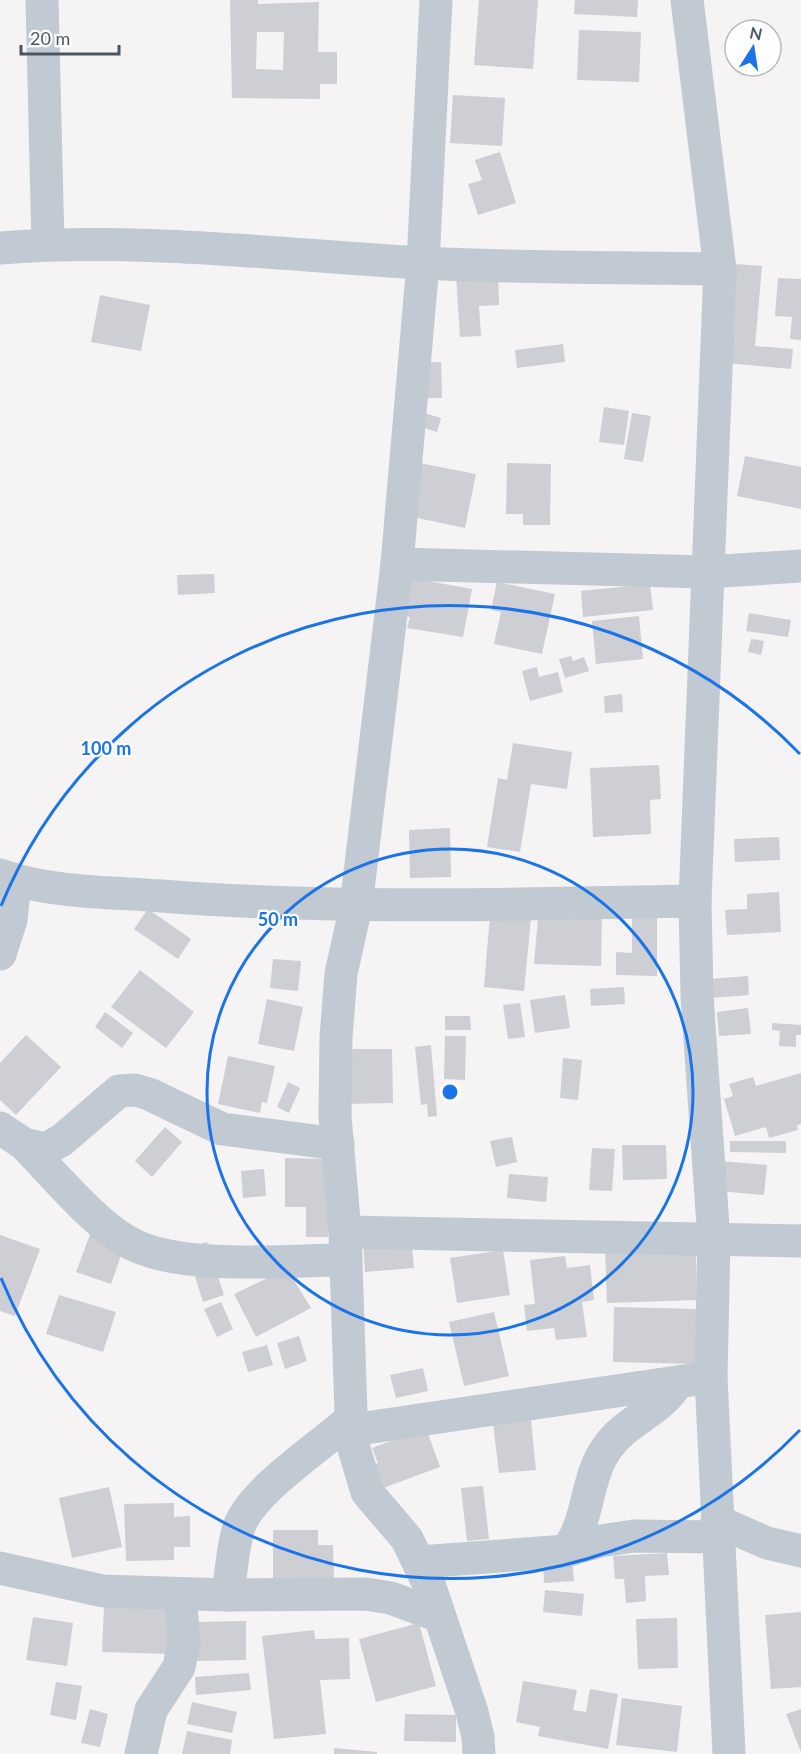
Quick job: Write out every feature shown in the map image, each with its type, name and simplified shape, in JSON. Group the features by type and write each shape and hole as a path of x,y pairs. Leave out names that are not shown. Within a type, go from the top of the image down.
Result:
{"street":[{"path":"42,0 48,244"},
{"path":"436,0 423,263 397,564 356,906 341,974 337,1026 335,1116 345,1246 352,1442 367,1492 397,1526 419,1562 472,1712 480,1754"},
{"path":"687,0 720,268 694,901 697,996 714,1240 711,1377 729,1754"},
{"path":"0,248 48,244 207,247 423,263 720,268"},
{"path":"397,564 707,572 801,566"},
{"path":"0,954 11,920 7,878 82,890 200,899 356,906 694,901"},
{"path":"12,1136 46,1149 62,1140 119,1091 135,1090 149,1094 222,1129 338,1144"},
{"path":"12,1136 109,1229 135,1246 156,1253 206,1260 345,1246 714,1240 801,1241"},
{"path":"227,1595 239,1527 249,1509 287,1471 351,1424 711,1377"},
{"path":"566,1551 577,1538 597,1466 605,1449 626,1427 668,1399 678,1382"},
{"path":"419,1562 566,1551 600,1541 634,1536 717,1529 801,1551"},
{"path":"0,1568 102,1591 227,1595 366,1594 391,1598 439,1616"},
{"path":"141,1754 151,1710 179,1667 184,1642 180,1594"}],"building":[{"path":"230,0 258,0 258,4 319,2 318,52 337,52 337,84 320,84 320,99 232,98","holes":["257,32 284,32 283,70 256,69"]},
{"path":"479,0 538,0 533,69 474,65"},
{"path":"575,0 638,0 637,17 574,14"},
{"path":"579,30 641,32 639,82 577,80"},
{"path":"453,95 505,98 502,146 450,143"},
{"path":"500,152 516,203 478,215 468,184 482,180 475,160"},
{"path":"735,264 762,266 755,346 793,349 791,369 726,363"},
{"path":"498,273 499,305 479,306 481,336 460,337 456,275"},
{"path":"778,278 801,279 801,340 790,339 792,317 775,316"},
{"path":"100,295 150,305 141,351 91,342"},
{"path":"563,344 565,362 517,368 515,350"},
{"path":"441,362 442,398 418,398 417,363"},
{"path":"604,407 629,411 624,445 599,442"},
{"path":"421,412 441,418 437,432 417,426"},
{"path":"632,413 651,416 643,462 624,459"},
{"path":"745,456 801,467 801,509 737,496"},
{"path":"419,463 476,474 465,528 408,516"},
{"path":"507,463 551,464 550,525 523,525 523,514 506,514"},
{"path":"214,574 215,593 178,595 177,575"},
{"path":"411,578 472,589 463,637 407,628 410,617 404,616"},
{"path":"497,582 555,594 542,654 494,644 501,612 491,610"},
{"path":"650,584 653,610 583,617 581,591"},
{"path":"749,613 791,620 788,637 746,631"},
{"path":"639,616 643,659 596,664 592,621"},
{"path":"751,639 764,641 761,655 748,652"},
{"path":"571,656 573,661 584,657 589,671 565,678 559,659"},
{"path":"537,667 539,677 558,672 563,692 530,701 522,671"},
{"path":"622,694 623,712 605,713 604,696"},
{"path":"513,743 572,752 567,789 531,784 520,852 487,847 498,778 507,780"},
{"path":"659,765 661,799 650,800 651,834 593,837 590,768"},
{"path":"450,828 451,877 410,878 409,830"},
{"path":"779,837 780,860 735,862 734,839"},
{"path":"779,892 781,932 727,935 725,910 747,909 747,894"},
{"path":"632,908 657,908 657,976 616,975 616,952 632,953"},
{"path":"148,909 191,939 178,959 134,929"},
{"path":"602,911 601,966 534,964 538,918"},
{"path":"490,915 531,918 524,991 484,987"},
{"path":"273,959 301,961 298,991 270,988"},
{"path":"140,970 194,1012 166,1048 111,1007"},
{"path":"748,976 749,995 711,998 709,979"},
{"path":"624,987 625,1004 591,1006 590,989"},
{"path":"565,995 570,1028 535,1033 530,1000"},
{"path":"267,999 303,1007 294,1051 258,1044"},
{"path":"520,1003 525,1037 508,1039 503,1005"},
{"path":"748,1008 751,1034 719,1036 717,1012"},
{"path":"105,1012 133,1033 122,1048 95,1027"},
{"path":"445,1016 470,1016 471,1030 445,1030"},
{"path":"772,1023 801,1025 801,1035 796,1035 796,1047 779,1046 780,1031 772,1030"},
{"path":"26,1035 61,1067 16,1115 0,1100 0,1063"},
{"path":"445,1036 466,1036 465,1080 444,1079"},
{"path":"431,1045 437,1116 428,1117 427,1104 421,1105 415,1047"},
{"path":"345,1049 392,1049 393,1103 346,1104"},
{"path":"228,1056 275,1066 267,1103 262,1102 260,1113 218,1104"},
{"path":"563,1058 582,1060 578,1100 560,1098"},
{"path":"801,1073 801,1124 797,1125 798,1130 769,1138 766,1127 735,1136 724,1099 733,1096 729,1084 753,1077 756,1086"},
{"path":"288,1082 300,1088 289,1113 277,1107"},
{"path":"165,1127 182,1142 152,1177 135,1161"},
{"path":"512,1137 517,1162 496,1167 490,1141"},
{"path":"730,1141 786,1141 786,1153 730,1152"},
{"path":"622,1145 666,1145 667,1179 623,1180"},
{"path":"592,1148 615,1149 612,1191 589,1190"},
{"path":"285,1158 328,1159 328,1237 306,1237 306,1207 285,1207"},
{"path":"721,1161 767,1165 764,1195 718,1191"},
{"path":"264,1169 266,1196 243,1198 241,1171"},
{"path":"509,1174 548,1177 546,1202 507,1198"},
{"path":"410,1223 414,1268 365,1272 362,1226"},
{"path":"91,1232 125,1244 111,1284 76,1272"},
{"path":"0,1235 40,1249 15,1316 0,1311"},
{"path":"207,1242 224,1295 203,1302 186,1248"},
{"path":"696,1246 697,1300 607,1303 605,1248"},
{"path":"503,1250 510,1295 457,1303 450,1258"},
{"path":"565,1256 567,1268 590,1265 594,1300 582,1302 587,1337 556,1340 554,1328 527,1331 524,1305 535,1304 530,1260"},
{"path":"287,1269 311,1308 256,1337 234,1294"},
{"path":"59,1295 116,1312 103,1352 46,1334"},
{"path":"221,1302 233,1329 217,1337 204,1309"},
{"path":"614,1307 698,1309 697,1364 613,1362"},
{"path":"494,1312 509,1376 464,1386 449,1322"},
{"path":"299,1336 307,1361 285,1369 277,1343"},
{"path":"267,1345 273,1365 248,1372 242,1352"},
{"path":"423,1368 428,1391 396,1398 390,1375"},
{"path":"530,1411 536,1470 499,1473 492,1415"},
{"path":"426,1428 440,1467 375,1491 366,1467 378,1463 372,1448"},
{"path":"483,1486 489,1539 467,1541 461,1488"},
{"path":"109,1487 122,1547 72,1558 59,1498"},
{"path":"174,1503 174,1517 190,1516 190,1547 174,1547 174,1560 126,1561 124,1504"},
{"path":"273,1530 318,1530 318,1545 333,1545 334,1580 273,1580"},
{"path":"667,1553 669,1575 645,1576 646,1601 626,1603 624,1579 615,1579 613,1556"},
{"path":"572,1559 574,1581 544,1583 543,1561"},
{"path":"545,1590 584,1594 582,1616 543,1612"},
{"path":"104,1606 174,1609 171,1654 102,1652"},
{"path":"801,1612 801,1687 771,1689 765,1615"},
{"path":"33,1617 73,1623 67,1666 26,1660"},
{"path":"677,1618 678,1668 638,1669 636,1619"},
{"path":"246,1621 246,1660 196,1661 195,1622"},
{"path":"419,1623 436,1686 376,1702 359,1639"},
{"path":"314,1630 315,1639 349,1638 350,1679 320,1680 326,1734 274,1739 262,1636"},
{"path":"249,1673 251,1690 196,1695 195,1677"},
{"path":"523,1681 577,1690 573,1710 586,1712 590,1689 618,1694 608,1749 538,1736 540,1727 516,1722"},
{"path":"56,1682 82,1686 76,1720 50,1715"},
{"path":"622,1698 682,1706 677,1752 616,1745"},
{"path":"192,1702 237,1712 232,1733 187,1724"},
{"path":"90,1709 108,1714 100,1747 81,1743"},
{"path":"801,1709 801,1752 786,1714"},
{"path":"405,1714 456,1715 456,1742 404,1741"},
{"path":"187,1731 232,1740 230,1754 182,1754"},
{"path":"334,1748 377,1752 377,1754 334,1754"}]}
